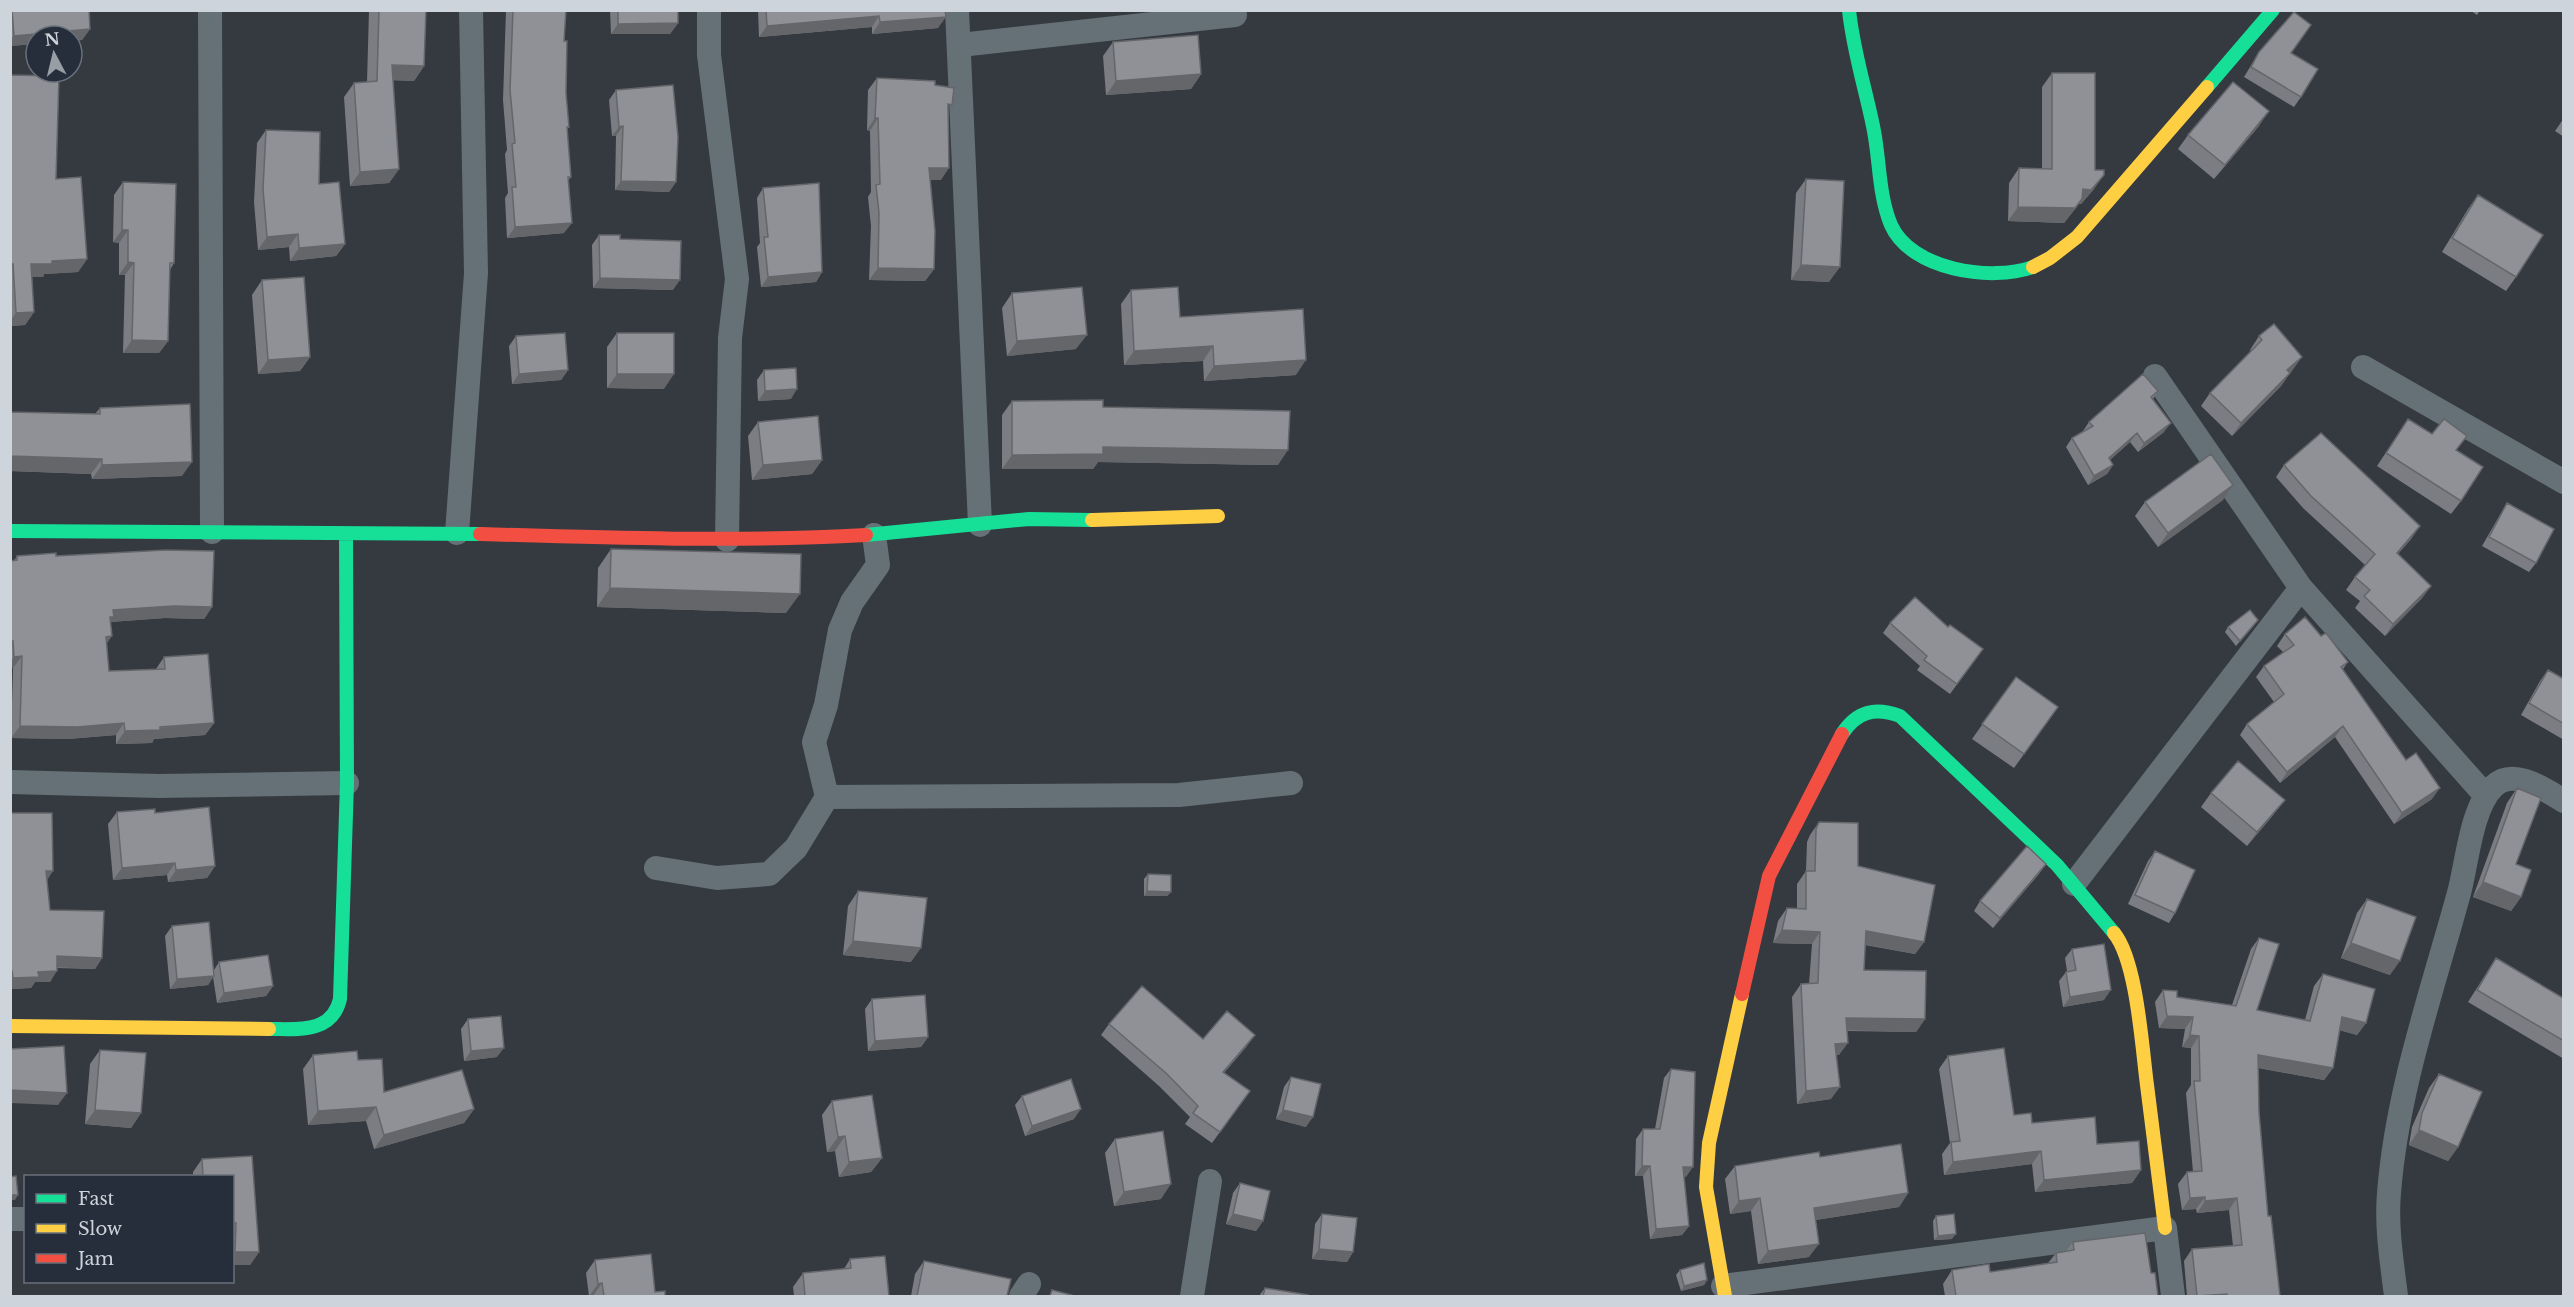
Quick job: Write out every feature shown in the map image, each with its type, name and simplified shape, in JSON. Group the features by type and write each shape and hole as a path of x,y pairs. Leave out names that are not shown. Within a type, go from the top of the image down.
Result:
{"street":[{"path":"210,10 212,532"},
{"path":"457,532 476,273 471,10"},
{"path":"709,10 709,55 737,279 730,348 727,540"},
{"path":"957,10 980,525"},
{"path":"1850,10 1857,68 1874,134 1888,218 1895,233 1906,245 1935,263 1984,273 2019,271 2052,258 2077,237 2273,10"},
{"path":"960,45 1235,15"},
{"path":"2363,367 2564,482"},
{"path":"2155,376 2301,588 2486,796"},
{"path":"10,531 346,535 457,532 727,540 874,535 1029,519 1113,520 1218,516"},
{"path":"10,1026 309,1029 329,1021 336,1015 340,999 347,783 346,535"},
{"path":"656,868 717,878 769,874 796,848 827,797 814,742 826,705 840,630 852,602 878,565 874,535"},
{"path":"2074,884 2301,588"},
{"path":"2165,1228 1724,1291 1706,1187 1709,1143 1766,888 1769,876 1833,747 1849,723 1867,711 1883,710 1900,716 2057,865 2118,938 2130,974 2138,1014 2165,1228 2173,1296"},
{"path":"2396,1296 2390,1249 2388,1194 2404,1089 2460,890 2478,815 2486,796 2503,780 2522,779 2564,801"},
{"path":"10,782 159,786 347,783"},
{"path":"827,797 1179,795 1291,783"},
{"path":"1192,1296 1210,1181"}],"building":[{"path":"12,10 89,10 90,29 84,30 84,24 24,24 24,35 14,36"},
{"path":"379,10 426,10 424,66 392,65 399,169 360,172 354,83 377,81"},
{"path":"513,10 566,10 564,41 567,41 566,93 569,127 567,127 571,177 568,177 572,223 515,227 512,187 516,187 512,144 515,143 510,90"},
{"path":"618,10 678,10 678,23 618,24"},
{"path":"766,10 945,10 946,17 880,22 879,16 767,26"},
{"path":"2294,12 2311,25 2291,53 2318,69 2301,97 2251,67 2259,52"},
{"path":"1198,35 1201,74 1116,81 1113,42"},
{"path":"2052,73 2095,73 2095,170 2104,170 2104,175 2091,190 2083,189 2082,199 2075,208 2018,207 2019,168 2052,169"},
{"path":"11,75 24,75 24,84 59,84 56,179 81,177 87,259 52,261 52,264 31,264 34,312 16,313 13,264 10,264"},
{"path":"877,78 935,81 935,85 954,88 952,105 948,104 949,168 929,168 935,231 934,269 878,268 879,213 876,185 880,184 878,118 875,118"},
{"path":"2233,82 2269,111 2225,165 2188,135"},
{"path":"673,85 678,137 676,182 621,181 623,126 619,127 616,90"},
{"path":"266,130 320,132 319,184 339,182 345,244 299,248 298,234 267,237 263,189"},
{"path":"1806,179 1844,181 1840,267 1801,265"},
{"path":"123,182 176,184 174,263 170,263 168,341 132,340 134,263 128,262 128,230 122,230"},
{"path":"819,183 822,272 768,277 764,237 768,237 763,188"},
{"path":"2478,195 2543,235 2516,277 2452,238"},
{"path":"599,235 620,235 620,239 681,241 680,280 600,278"},
{"path":"304,277 310,357 268,360 262,280"},
{"path":"1082,287 1087,335 1017,341 1012,293"},
{"path":"1178,287 1180,317 1303,309 1306,360 1214,366 1213,346 1134,351 1131,290"},
{"path":"2274,324 2302,357 2287,370 2290,373 2241,423 2210,393 2262,340 2259,336"},
{"path":"565,333 568,370 519,374 516,336"},
{"path":"617,333 674,333 674,374 617,374"},
{"path":"796,368 797,389 765,391 764,370"},
{"path":"2143,374 2158,391 2151,397 2171,423 2144,443 2137,433 2109,458 2113,465 2094,476 2072,438 2093,426 2089,422"},
{"path":"1103,400 1103,407 1290,411 1288,450 1103,447 1103,454 1012,455 1012,401"},
{"path":"190,404 192,462 102,465 102,459 10,456 10,412 100,414 100,408"},
{"path":"818,416 822,460 763,465 758,422"},
{"path":"2408,419 2432,434 2444,419 2467,436 2456,450 2483,467 2461,501 2386,453"},
{"path":"2321,433 2420,526 2397,553 2431,586 2393,624 2364,596 2370,590 2355,577 2375,554 2311,496 2284,465"},
{"path":"2211,454 2233,485 2168,533 2145,502"},
{"path":"2507,503 2554,529 2536,563 2489,537"},
{"path":"611,549 801,554 800,594 610,588"},
{"path":"166,550 214,551 212,607 174,606 113,610 114,617 110,617 112,636 106,637 109,671 165,669 164,657 208,654 214,723 160,727 160,730 125,731 124,723 77,727 20,726 22,656 14,657 13,641 10,641 10,561 17,560 17,556 56,553 56,556"},
{"path":"1915,597 1948,627 1950,625 1983,649 1957,684 1924,660 1927,656 1890,623"},
{"path":"2250,610 2258,620 2240,641 2228,627"},
{"path":"2305,617 2321,636 2326,633 2348,662 2341,667 2406,760 2416,753 2440,788 2402,813 2343,726 2287,772 2247,724 2284,694 2264,666 2294,645 2285,634"},
{"path":"2548,670 2564,679 2564,724 2529,703"},
{"path":"2016,677 2058,707 2024,754 1982,724"},
{"path":"2238,761 2285,800 2257,832 2211,793"},
{"path":"2517,788 2541,798 2516,864 2531,870 2521,897 2483,882"},
{"path":"209,807 215,866 176,870 175,863 122,868 117,812 155,809 155,813"},
{"path":"10,813 52,813 53,871 46,871 50,910 104,911 102,958 57,956 57,971 38,972 39,977 13,978 12,971 10,971"},
{"path":"1819,822 1858,823 1858,866 1935,885 1924,942 1866,931 1864,970 1926,971 1925,1019 1846,1018 1848,1043 1835,1044 1840,1087 1806,1091 1801,984 1818,983 1820,932 1782,930 1787,908 1806,909 1806,871 1815,871 1816,829"},
{"path":"2027,846 2046,864 2000,918 1980,901"},
{"path":"2155,851 2195,870 2175,913 2135,895"},
{"path":"1148,874 1171,875 1171,892 1147,891"},
{"path":"858,891 927,898 921,948 853,941"},
{"path":"2367,899 2416,917 2400,961 2351,943"},
{"path":"209,922 214,976 177,979 172,926"},
{"path":"2259,938 2279,944 2257,1010 2310,1021 2323,974 2375,989 2366,1023 2342,1017 2333,1068 2258,1055 2259,1112 2268,1216 2271,1216 2280,1296 2227,1296 2227,1294 2197,1296 2192,1249 2242,1245 2237,1198 2205,1201 2205,1197 2190,1198 2187,1172 2202,1171 2194,1081 2200,1081 2199,1036 2190,1035 2193,1017 2167,1016 2163,990 2177,991 2177,997 2236,1006"},
{"path":"2104,944 2111,990 2070,997 2066,972 2076,970 2072,949"},
{"path":"268,955 273,986 224,993 219,962"},
{"path":"2496,958 2564,997 2564,1041 2477,990"},
{"path":"1142,986 1203,1039 1227,1011 1255,1035 1223,1072 1250,1091 1220,1132 1193,1113 1198,1106 1167,1074 1109,1024"},
{"path":"925,995 928,1037 875,1041 872,999"},
{"path":"501,1016 504,1048 471,1051 468,1019"},
{"path":"64,1046 67,1093 10,1090 10,1049"},
{"path":"2004,1048 2014,1115 2031,1113 2032,1123 2095,1117 2097,1144 2139,1141 2141,1170 2044,1180 2041,1151 1953,1162 1951,1142 1960,1141 1948,1056"},
{"path":"100,1050 146,1053 141,1113 95,1110"},
{"path":"357,1051 358,1060 382,1059 384,1092 462,1070 474,1109 384,1135 376,1107 318,1111 313,1055"},
{"path":"1671,1069 1695,1072 1693,1167 1683,1167 1689,1226 1656,1229 1650,1166 1642,1166 1643,1129 1660,1129"},
{"path":"2439,1074 2482,1092 2458,1147 2419,1130 2422,1113"},
{"path":"1291,1077 1321,1084 1313,1117 1283,1110"},
{"path":"1071,1079 1081,1109 1032,1126 1022,1096"},
{"path":"872,1095 882,1158 849,1162 845,1136 838,1137 832,1101"},
{"path":"1163,1131 1171,1184 1124,1192 1115,1139"},
{"path":"1901,1144 1908,1193 1814,1208 1819,1244 1768,1251 1760,1198 1739,1201 1735,1166 1819,1152 1820,1157"},
{"path":"252,1156 259,1252 235,1252 234,1175 203,1175 202,1159"},
{"path":"16,1176 18,1195 10,1195 10,1177"},
{"path":"1240,1183 1270,1191 1263,1221 1233,1214"},
{"path":"1322,1214 1357,1218 1353,1252 1319,1249"},
{"path":"1954,1214 1956,1234 1938,1236 1936,1216"},
{"path":"2145,1233 2151,1273 2155,1273 2158,1296 1956,1296 1952,1270 1989,1264 1990,1272 2057,1262 2056,1253 2074,1250 2073,1242"},
{"path":"651,1254 655,1292 665,1291 665,1296 604,1296 602,1283 598,1284 595,1260"},
{"path":"885,1256 889,1296 805,1296 803,1273 851,1268 850,1259"},
{"path":"924,1261 1011,1279 1007,1296 917,1296"},
{"path":"1704,1263 1707,1280 1684,1286 1680,1270"},
{"path":"1265,1288 1308,1295 1308,1296 1263,1296"},
{"path":"1052,1290 1075,1296 1050,1296"}],"traffic: fast":[{"path":"1849,10 1856,54 1875,138 1881,188 1891,225 1901,240 1916,253 1954,268 1996,273 2033,267"},
{"path":"2207,87 2273,10"},
{"path":"866,535 1029,519 1092,520"},
{"path":"10,531 480,534"},
{"path":"269,1029 302,1029 321,1024 336,1010 340,999 347,783 346,535"},
{"path":"1842,734 1854,720 1867,713 1882,712 1900,716 2057,865 2114,933"}],"traffic: slow":[{"path":"2033,267 2050,258 2077,237 2207,87"},
{"path":"1092,520 1218,516"},
{"path":"2114,933 2128,963 2137,1006 2165,1228"},
{"path":"1725,1296 1706,1187 1709,1143 1742,994"},
{"path":"10,1026 269,1029"}],"traffic: jam":[{"path":"480,534 721,539 866,535"},
{"path":"1742,994 1769,876 1842,734"}]}
